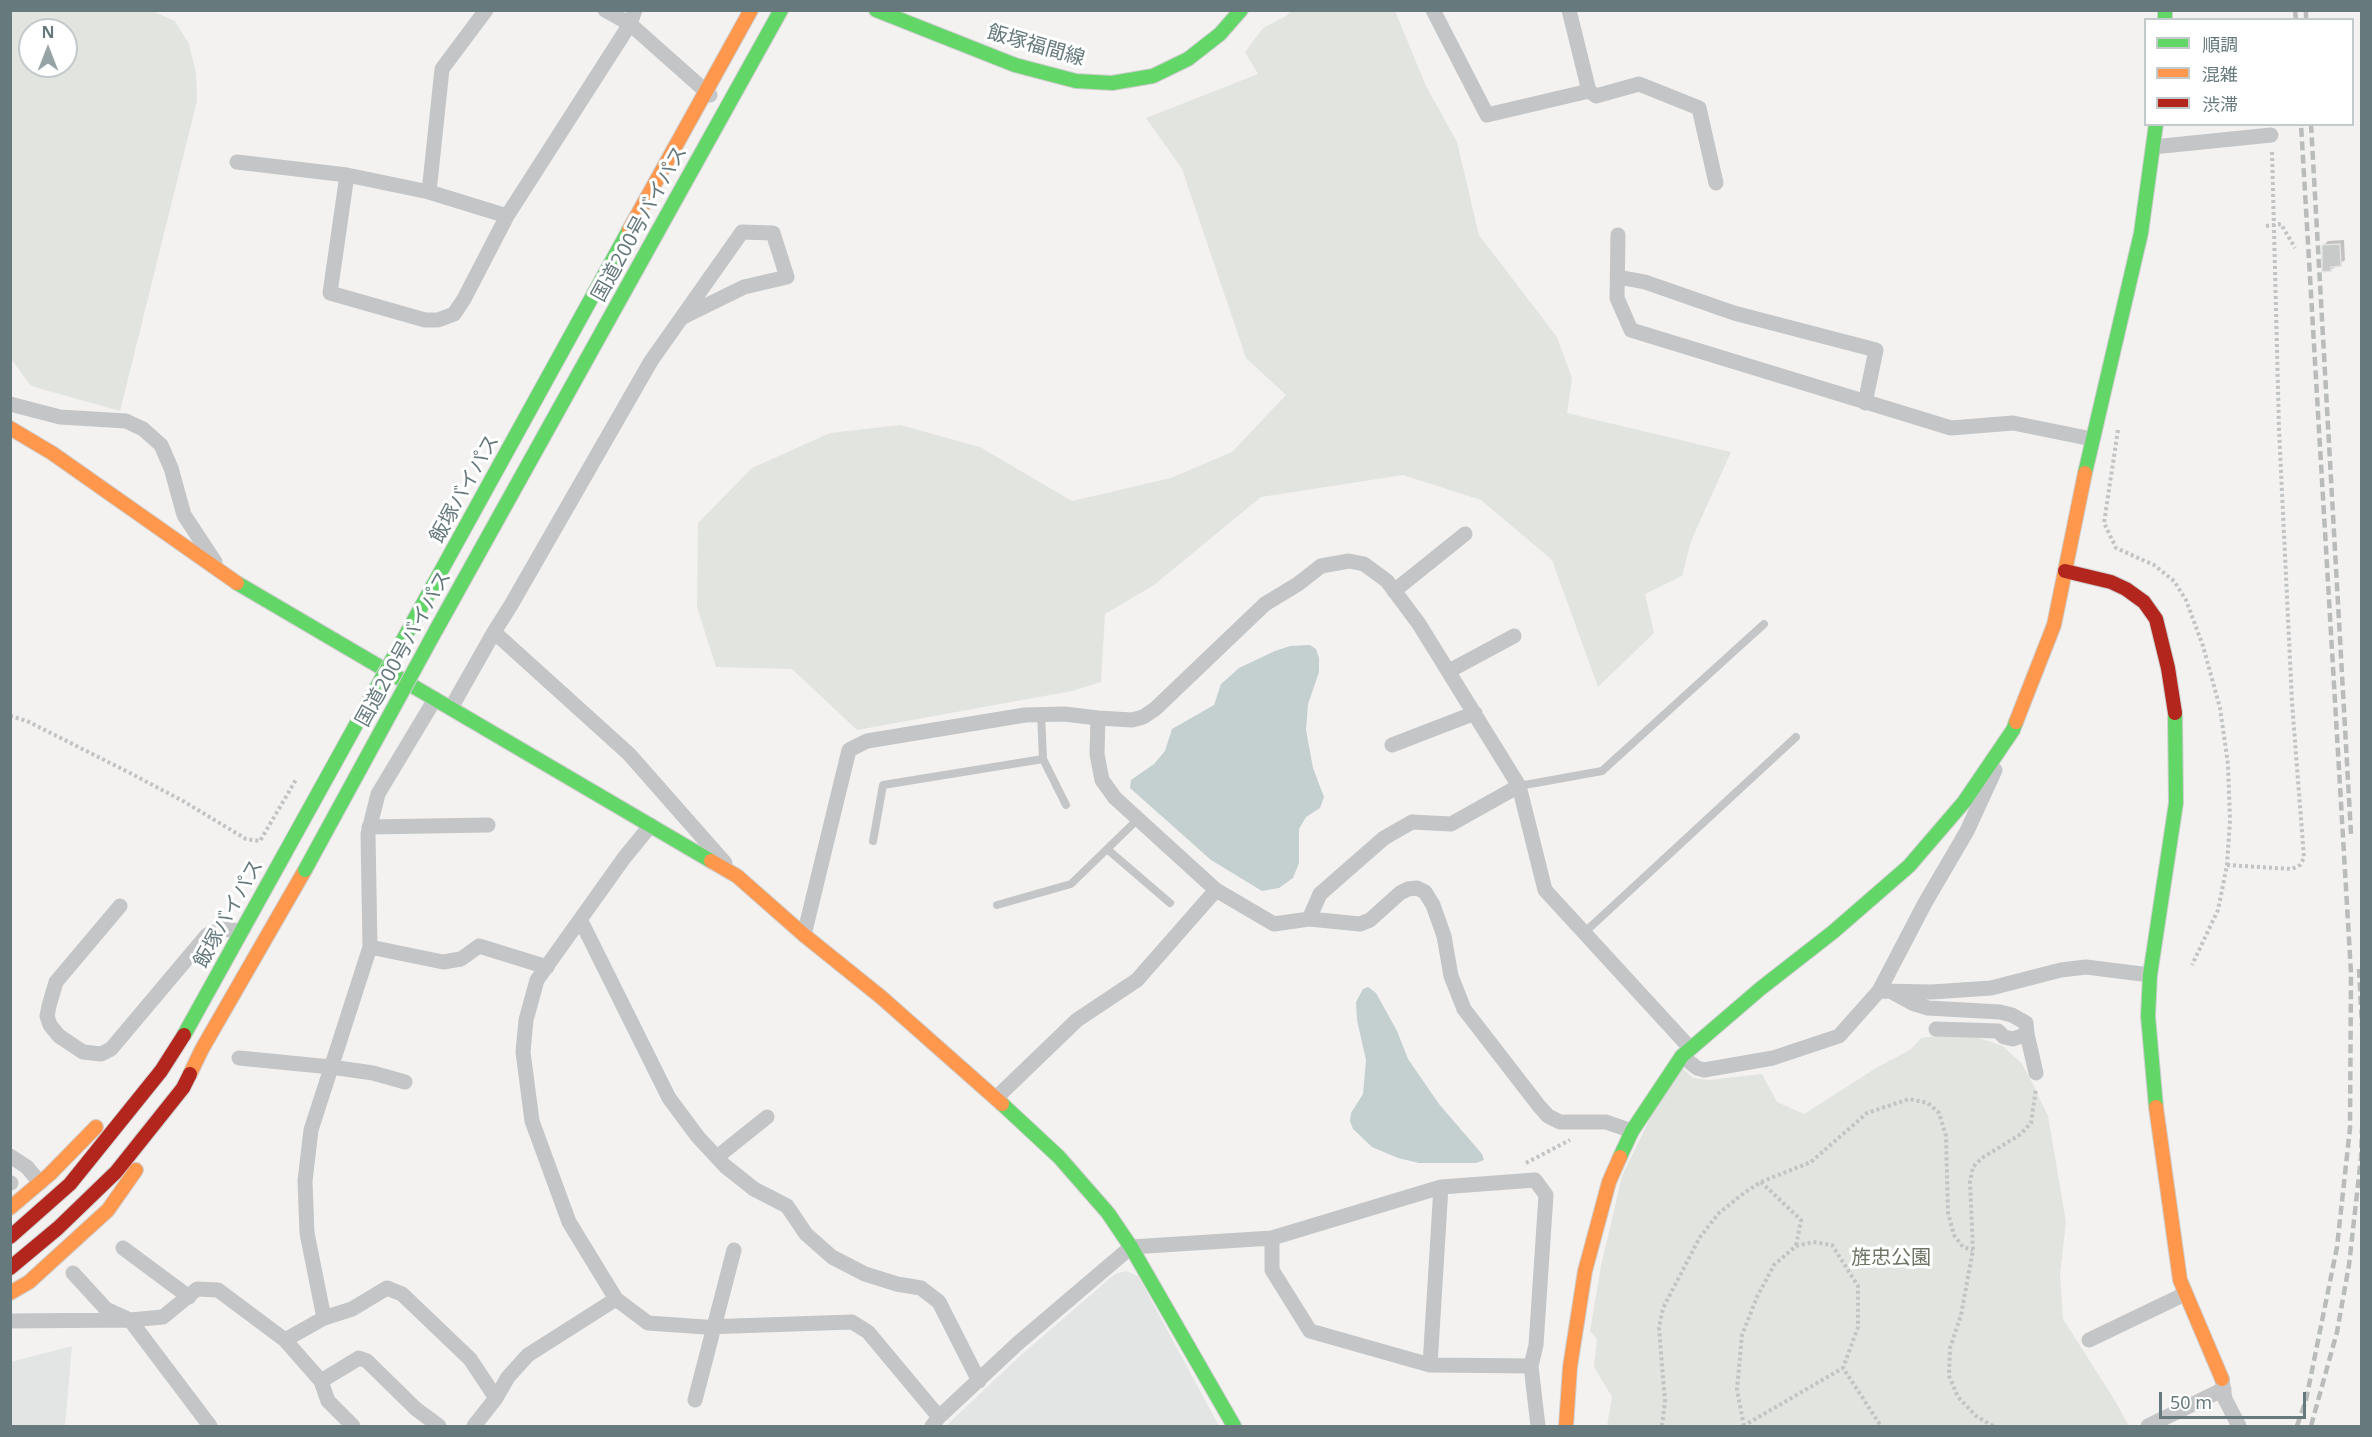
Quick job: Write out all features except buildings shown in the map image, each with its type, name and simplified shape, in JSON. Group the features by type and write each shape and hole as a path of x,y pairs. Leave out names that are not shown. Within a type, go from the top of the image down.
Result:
{"main road":[{"name":"飯塚バイパス","path":"10,1237 70,1184 161,1071 179,1044 751,10"},
{"name":"国道200号バイパス","path":"10,1268 58,1228 116,1172 183,1088 202,1050 305,870 781,10"},
{"name":"飯塚福間線","path":"876,10 1015,64 1076,81 1112,83 1153,76 1188,59 1220,34 1241,10"},
{"path":"1566,1426 1570,1367 1585,1271 1609,1182 1632,1131 1686,1052 1760,988 1833,932 1909,866 1964,802 2013,730 2054,625 2092,439 2141,233 2156,126"},
{"path":"10,428 52,453 248,591 737,876 804,935 881,997 1059,1157 1108,1213 1131,1247 1234,1426"},
{"path":"2065,571 2111,582 2144,602 2156,619 2168,668 2175,712 2178,758 2176,803 2150,975 2148,1016 2158,1126 2173,1246 2185,1294 2223,1384"},
{"path":"10,1208 40,1183 107,1115 161,1071"},
{"path":"10,1293 28,1282 108,1210 170,1121 183,1088"}],"street":[{"path":"429,192 442,69 486,10"},
{"path":"605,10 632,17 706,92 727,108"},
{"path":"1433,10 1487,115 1589,91"},
{"path":"1569,10 1589,91 1596,96 1639,84 1699,108 1716,183"},
{"path":"347,175 330,293 425,320 438,320 454,314 507,216 632,17"},
{"path":"2153,147 2271,135"},
{"path":"237,162 347,175 429,192 507,216"},
{"path":"451,708 651,361 742,232 773,233 787,277 744,287 683,317"},
{"path":"1618,235 1617,298 1631,330 1951,428 2013,423 2092,439"},
{"path":"1618,277 1645,282 1734,312 1876,350 1865,403"},
{"path":"10,404 60,417 126,421 143,429 162,446 184,514 224,574"},
{"path":"1394,591 1465,534"},
{"path":"804,935 849,750 867,741 1025,715 1064,714 1132,720 1143,717 1155,709 1265,604 1299,584 1321,566 1349,561 1364,564 1376,572 1419,624 1519,786 1545,890 1585,932 1697,1068 1704,1070 1784,1054 1839,1036 1884,991 1925,903 1967,831 2013,730"},
{"path":"494,632 629,754 737,876"},
{"path":"1449,671 1514,636"},
{"path":"324,1318 307,1233 305,1181 311,1130 370,947 368,834 378,794 435,699"},
{"path":"1392,745 1475,713"},
{"path":"1098,718 1097,754 1101,780 1115,798 1216,890 1274,924 1309,920 1360,924 1370,920 1400,893 1408,889 1417,888 1425,892 1433,904 1444,936 1451,976 1464,1009 1548,1116 1560,1122 1606,1122 1632,1131"},
{"path":"1309,920 1320,894 1383,838 1412,822 1451,824 1519,786"},
{"path":"369,827 488,825"},
{"path":"651,825 624,858 537,980 525,1020 523,1052 532,1121 568,1222 616,1299 648,1323 713,1327 852,1322 868,1332 935,1422 1017,1344 1131,1247 1272,1238 1441,1187 1535,1180 1546,1195 1536,1345 1532,1366 1538,1426"},
{"path":"996,1098 1077,1020 1137,980 1216,890"},
{"path":"120,906 56,982 49,1006 47,1016 50,1025 59,1036 83,1052 101,1054 111,1049 207,935 222,929 242,931"},
{"path":"581,921 669,1098 698,1137 754,1189 787,1206 806,1234 832,1257 865,1274 897,1284 921,1288 939,1302 979,1381"},
{"path":"370,947 443,963 461,959 479,946 547,967"},
{"path":"1884,991 1932,992 1990,988 2061,970 2086,967 2150,975"},
{"path":"1884,991 1928,1008 2000,1012 2012,1015 2026,1023 2036,1073"},
{"path":"1936,1029 1998,1031 2004,1037 2013,1039 2027,1034"},
{"path":"239,1058 373,1073 405,1082"},
{"path":"717,1157 767,1117"},
{"path":"10,1156 27,1167 40,1183"},
{"path":"1430,1365 1441,1187"},
{"path":"1272,1238 1272,1270 1310,1331 1430,1365 1532,1366"},
{"path":"123,1248 189,1298"},
{"path":"695,1400 734,1250"},
{"path":"73,1273 106,1309 130,1320 210,1426"},
{"path":"285,1340 324,1318 352,1309 387,1288 402,1294 470,1359 496,1398"},
{"path":"10,1321 130,1320 163,1317 189,1298 197,1289 218,1290 285,1340 321,1380 328,1401 353,1426"},
{"path":"2089,1340 2185,1294"},
{"path":"474,1426 496,1398 508,1377 528,1355 616,1299"},
{"path":"321,1380 359,1358 368,1361 416,1408 439,1426"},
{"path":"2148,1426 2223,1384 2225,1399 2240,1426"}],"lane":[{"path":"1519,786 1602,771 1764,624"},
{"path":"1041,714 1043,759 1066,805"},
{"path":"1585,932 1796,737"},
{"path":"873,841 883,785 1043,759"},
{"path":"997,905 1071,884 1138,819"},
{"path":"1107,849 1170,903"}],"path":[{"path":"2227,865 2292,869 2300,865 2304,858 2291,691 2279,429 2271,135"},
{"path":"2266,225 2281,224 2295,248"},
{"path":"10,716 27,721 130,773 183,801 246,839 260,841 301,771"},
{"path":"1993,1426 1976,1416 1958,1397 1949,1376 1950,1348 1961,1315 1973,1250 1970,1181 1973,1167 1982,1158 2021,1134 2031,1123 2035,1105 2036,1073"},
{"path":"1662,1426 1665,1402 1659,1328 1663,1308 1700,1237 1719,1213 1744,1192 1761,1182 1811,1162 1867,1113 1909,1099 1928,1103 1939,1113 1946,1136 1948,1213 1954,1234 1963,1247 1973,1250"},
{"path":"1513,1182 1519,1166 1587,1131 1589,1122"},
{"path":"1761,1182 1801,1220 1796,1246"},
{"path":"1813,1242 1832,1245 1858,1286 1858,1327 1844,1368 1744,1426 1737,1390 1742,1335 1774,1264 1796,1246 1813,1242"},
{"path":"1844,1368 1881,1426"}],"shaded area":[{"path":"1310,645 1316,649 1319,658 1319,672 1308,704 1306,730 1313,768 1324,797 1320,808 1306,817 1299,829 1299,863 1293,878 1279,888 1262,891 1211,860 1130,788 1131,780 1154,764 1165,751 1172,729 1214,705 1221,684 1239,668 1290,646"},
{"path":"1368,987 1376,993 1397,1031 1408,1059 1439,1104 1482,1154 1484,1160 1476,1163 1419,1163 1398,1158 1372,1147 1353,1129 1350,1121 1351,1113 1363,1094 1366,1060 1357,1020 1356,1002 1363,989"},
{"path":"1126,1271 1138,1276 1219,1426 946,1426 1020,1356 1115,1274"},
{"path":"72,1346 65,1426 11,1426 11,1362"}],"green space":[{"path":"11,10 152,11 175,21 189,44 196,73 197,101 120,411 31,386 11,359"},
{"path":"1291,11 1395,11 1426,86 1457,142 1479,235 1557,337 1572,378 1567,413 1731,452 1691,541 1682,576 1645,594 1654,633 1598,687 1552,560 1481,500 1403,475 1261,497 1154,585 1105,614 1101,682 1072,691 857,730 792,669 716,667 697,607 698,523 752,468 830,433 900,425 980,447 1072,501 1171,478 1232,452 1286,395 1246,358 1182,169 1146,118 1258,74 1245,52 1263,28"},
{"name":"旌忠公園","path":"1943,1035 1976,1037 2003,1046 2022,1064 2033,1084 2048,1116 2066,1222 2060,1275 2063,1319 2129,1426 1607,1426 1612,1397 1594,1367 1597,1339 1590,1331 1601,1266 1622,1176 1656,1106 1682,1068 1693,1078 1709,1080 1762,1074 1777,1102 1804,1114 1876,1068 1910,1050 1921,1038"}],"railway":[{"path":"2295,10 2296,18"},
{"path":"2306,10 2306,18"},
{"path":"2297,1426 2306,1400 2337,1247 2350,1128 2351,973 2301,126"},
{"path":"2311,126 2351,834"},
{"path":"2359,969 2362,1026"},
{"path":"2311,1426 2337,1332 2349,1265 2362,1129"}],"traffic: fast":[{"path":"436,630 781,10"},
{"path":"876,10 1015,65 1076,81 1112,83 1153,76 1188,59 1220,34 1241,10"},
{"path":"2165,10 2165,18"},
{"path":"2085,473 2141,233 2156,126"},
{"path":"414,620 629,230"},
{"path":"237,583 711,861"},
{"path":"285,853 414,620"},
{"path":"305,870 436,630"},
{"path":"2156,1107 2148,1016 2150,975 2176,803 2175,713"},
{"path":"1620,1157 1632,1131 1682,1056 1760,989 1833,932 1909,866 1964,802 2013,730 2016,722"},
{"path":"184,1035 285,853"},
{"path":"1002,1104 1059,1157 1108,1213 1131,1247 1234,1426"}],"traffic: slow":[{"path":"629,230 751,10"},
{"path":"10,428 52,453 237,583"},
{"path":"2016,722 2054,625 2085,473"},
{"path":"711,861 737,876 804,935 881,997 1002,1104"},
{"path":"190,1074 202,1049 305,870"},
{"path":"2156,1107 2180,1280 2222,1379"},
{"path":"10,1208 50,1174 96,1127"},
{"path":"1566,1426 1570,1367 1585,1271 1609,1182 1620,1157"},
{"path":"10,1293 29,1282 108,1210 136,1170"}],"traffic: jam":[{"path":"2065,571 2111,582 2144,602 2156,619 2168,668 2175,713"},
{"path":"10,1237 70,1184 161,1071 184,1035"},
{"path":"10,1268 58,1228 116,1172 183,1088 190,1074"}]}
